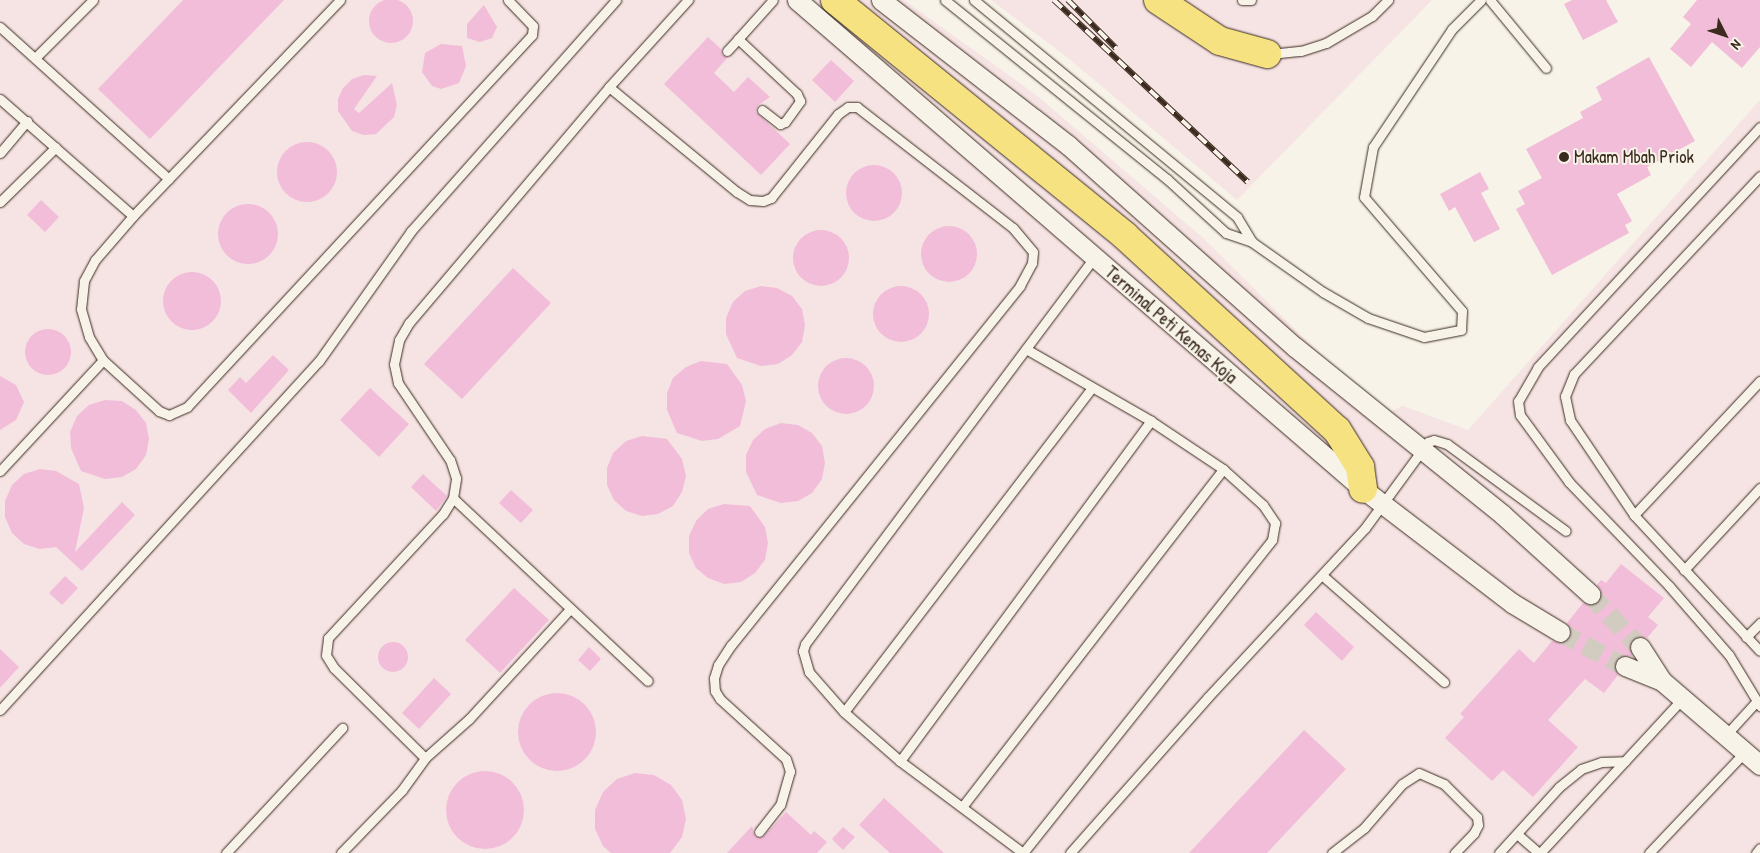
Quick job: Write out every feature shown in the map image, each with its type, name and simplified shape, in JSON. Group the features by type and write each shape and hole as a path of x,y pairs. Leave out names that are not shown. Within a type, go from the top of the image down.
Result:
{"highway":[{"path":"835,0 944,91 1125,236 1337,430 1360,467 1373,497"},
{"path":"1158,0 1220,41 1267,54"}],"street":[{"name":"Terminal Peti Kemas Koja","path":"797,0 1373,497 1512,603 1560,632"},
{"path":"881,0 1068,145 1295,347 1550,555 1590,594"},
{"path":"1640,647 1662,681 1760,765"},
{"path":"1625,666 1662,681"}],"lane":[{"path":"35,58 93,0"},
{"path":"340,0 133,216 96,260 80,295 84,322 103,360 159,411 168,415 187,407 532,35 533,26 508,0"},
{"path":"0,710 319,361 411,231 616,0"},
{"path":"425,758 334,668 328,661 326,646 328,638 443,514 453,498 456,478 450,460 398,383 394,364 399,340 409,323 609,87 688,0"},
{"path":"727,51 773,0"},
{"path":"945,0 1167,179 1226,233 1252,242 1323,292 1392,329 1424,337 1461,330 1462,311 1364,197 1374,147 1452,29 1481,0"},
{"path":"974,0 1237,217 1252,242"},
{"path":"1242,0 1251,0"},
{"path":"1267,54 1301,51 1326,43 1372,16 1388,0"},
{"path":"1490,0 1546,68"},
{"path":"0,27 169,179"},
{"path":"738,39 797,94 800,102 785,122 780,124 762,110"},
{"path":"1017,57 1028,44"},
{"path":"609,87 750,200 763,201 771,198 838,114 848,107 857,107 1013,228 1033,252 1032,264 1020,286 731,644 718,665 714,684 720,700 786,759 790,771 780,805 759,832"},
{"path":"0,99 133,216"},
{"path":"0,153 27,121"},
{"path":"1725,736 1758,704 1729,655 1669,586 1569,482 1525,422 1518,401 1538,367 1760,127"},
{"path":"0,202 56,147"},
{"path":"1760,176 1574,374 1566,396 1570,420 1634,515 1760,652"},
{"path":"1026,349 1151,421 1223,469 1273,516 1275,531 1272,540 1023,853 900,761 844,712 805,665 805,644 1094,258"},
{"path":"0,472 103,360"},
{"path":"1634,515 1760,381"},
{"path":"844,712 1092,388"},
{"path":"900,761 1151,421"},
{"path":"1070,853 1208,697 1323,576 1373,497 1423,451 1428,442 1434,440 1447,444 1566,531"},
{"path":"962,807 1223,469"},
{"path":"1684,570 1760,488"},
{"path":"453,498 648,681"},
{"path":"1323,576 1444,682"},
{"path":"341,853 402,790 425,758 469,719 570,609"},
{"path":"1746,637 1760,622"},
{"path":"1517,834 1540,853 1682,699"},
{"path":"226,853 342,728"},
{"path":"1649,853 1745,752"},
{"path":"1499,853 1559,787 1581,769 1601,762 1625,761"},
{"path":"1332,853 1364,828 1402,784 1418,773 1444,784 1477,816 1478,825 1474,833 1455,853"},
{"path":"1756,853 1760,848"}],"shaded area":[{"path":"0,0 904,0 1036,95 1203,238 1381,415 1403,406 1468,430 1760,100 1760,853 0,853"},
{"path":"991,0 1432,0 1237,200 1067,57"}],"building":[{"path":"387,-1 395,-1 407,5 413,21 407,37 395,43 387,43 375,37 369,25 369,17 375,5"},
{"path":"183,0 284,0 150,139 98,89"},
{"path":"1572,0 1606,0 1618,22 1583,40 1564,4"},
{"path":"1697,0 1760,0 1760,47 1742,68 1712,42 1691,67 1670,49 1691,24 1683,17"},
{"path":"484,5 497,27 492,38 480,42 467,38 467,24"},
{"path":"708,37 721,49 722,55 728,57 714,73 734,92 748,77 770,97 757,106 756,112 790,144 761,175 664,84"},
{"path":"441,44 462,46 466,66 459,83 441,89 432,86 422,72 425,53"},
{"path":"1649,57 1695,141 1647,167 1651,175 1617,194 1632,221 1625,225 1629,233 1552,275 1516,209 1525,204 1518,191 1542,178 1526,149 1583,118 1580,112 1602,100 1596,87"},
{"path":"831,60 854,81 835,102 812,80"},
{"path":"364,75 377,76 354,109 359,113 392,83 397,105 394,117 376,134 364,135 352,131 338,111 338,99 343,88 352,79"},
{"path":"307,142 323,147 328,151 332,156 337,172 332,188 328,193 323,197 307,202 291,197 286,193 282,188 277,172 282,156 286,151 291,147"},
{"path":"868,165 880,165 890,169 898,177 902,193 898,209 890,217 880,221 868,221 858,217 850,209 846,199 846,187 850,177 858,169"},
{"path":"1480,172 1489,189 1481,193 1500,229 1474,242 1455,207 1449,211 1440,194"},
{"path":"41,200 59,217 45,232 27,215"},
{"path":"248,204 264,209 269,213 273,218 278,234 273,250 269,255 264,259 248,264 232,259 227,255 223,250 218,234 223,218 227,213 232,209"},
{"path":"943,226 955,226 965,230 973,238 977,254 973,270 965,278 955,282 943,282 933,278 925,270 921,260 921,248 925,238 933,230"},
{"path":"815,230 827,230 837,234 845,242 849,258 845,274 837,282 827,286 815,286 805,282 797,274 793,264 793,252 797,242 805,234"},
{"path":"513,268 551,303 462,399 424,364"},
{"path":"186,272 198,272 208,276 217,285 221,307 213,322 198,330 186,330 176,326 167,317 163,307 163,295 167,285 176,276"},
{"path":"761,286 777,288 792,296 802,309 805,325 802,342 792,355 778,364 761,366 737,358 726,334 726,318 733,302 745,291"},
{"path":"895,286 907,286 917,290 925,298 929,314 925,330 917,338 907,342 895,342 885,338 877,330 873,320 873,308 877,298 885,290"},
{"path":"43,329 53,329 67,339 71,352 67,365 61,371 53,375 43,375 29,365 25,357 25,347 35,333"},
{"path":"273,355 289,370 251,413 228,390 240,377 246,383"},
{"path":"840,358 852,358 866,366 874,380 872,397 866,406 852,414 840,414 830,409 823,402 818,392 818,380 823,370 830,363"},
{"path":"701,361 727,364 742,385 746,401 740,426 718,439 702,441 677,433 667,410 667,393 673,378 686,367"},
{"path":"0,376 16,385 24,402 16,420 0,430"},
{"path":"370,388 409,424 379,457 340,420"},
{"path":"105,400 122,401 136,410 146,423 149,439 146,455 136,469 122,477 105,479 81,471 71,448 70,432 77,416 89,405"},
{"path":"781,423 798,425 812,433 822,446 825,463 822,479 812,493 798,501 781,503 757,495 746,472 746,455 753,440 765,429"},
{"path":"642,436 667,439 682,459 686,476 682,492 673,506 658,514 642,516 626,511 614,500 607,485 607,468 613,453 626,441"},
{"path":"40,469 56,471 79,484 84,508 75,552 122,502 135,515 82,571 56,547 40,549 24,544 12,533 5,517 5,501 12,485 24,474"},
{"path":"423,474 447,496 436,511 411,487"},
{"path":"511,490 533,510 521,523 499,503"},
{"path":"724,504 750,506 765,527 768,543 765,560 755,573 741,582 724,584 708,578 696,568 689,553 689,536 696,521 708,509"},
{"path":"1621,564 1664,598 1648,617 1658,625 1647,638 1639,636 1630,641 1632,656 1618,657 1614,667 1618,675 1604,693 1585,679 1548,720 1578,747 1533,797 1503,770 1492,781 1445,738 1464,717 1460,714 1519,649 1534,663 1552,641 1560,643 1569,638 1571,632 1567,623 1583,603 1593,605 1598,602 1601,591 1597,585 1601,580 1606,583"},
{"path":"65,576 78,588 62,605 49,593"},
{"path":"514,588 549,620 500,673 465,640"},
{"path":"1316,612 1354,647 1342,661 1304,625"},
{"path":"393,642 399,643 407,651 407,663 399,671 393,672 387,671 379,663 378,657 379,651 387,643"},
{"path":"589,647 601,659 590,671 578,660"},
{"path":"0,649 19,667 0,688"},
{"path":"434,678 451,694 419,729 402,713"},
{"path":"549,693 565,693 579,699 590,710 596,724 596,740 590,754 579,765 565,771 549,771 535,765 524,754 518,740 518,724 524,710 535,699"},
{"path":"1304,730 1346,769 1267,853 1189,853"},
{"path":"477,771 493,771 507,777 518,788 524,802 524,818 518,832 507,843 493,849 477,849 463,843 452,832 446,818 446,802 452,788 463,777"},
{"path":"635,773 654,775 671,785 682,800 686,819 682,837 670,853 611,853 603,846 595,829 595,810 603,792 617,779"},
{"path":"884,798 944,853 890,853 859,825"},
{"path":"786,812 811,835 814,831 827,842 817,853 727,853 752,826 755,837 763,837"},
{"path":"843,827 855,837 843,850 832,839"}],"tunnel":[{"path":"1590,594 1640,647"},
{"path":"1560,632 1625,666"}],"railway":[{"path":"1054,0 1248,182"},
{"path":"1068,0 1116,48"}],"place":[{"name":"Makam Mbah Priok","path":"1564,157"}]}
